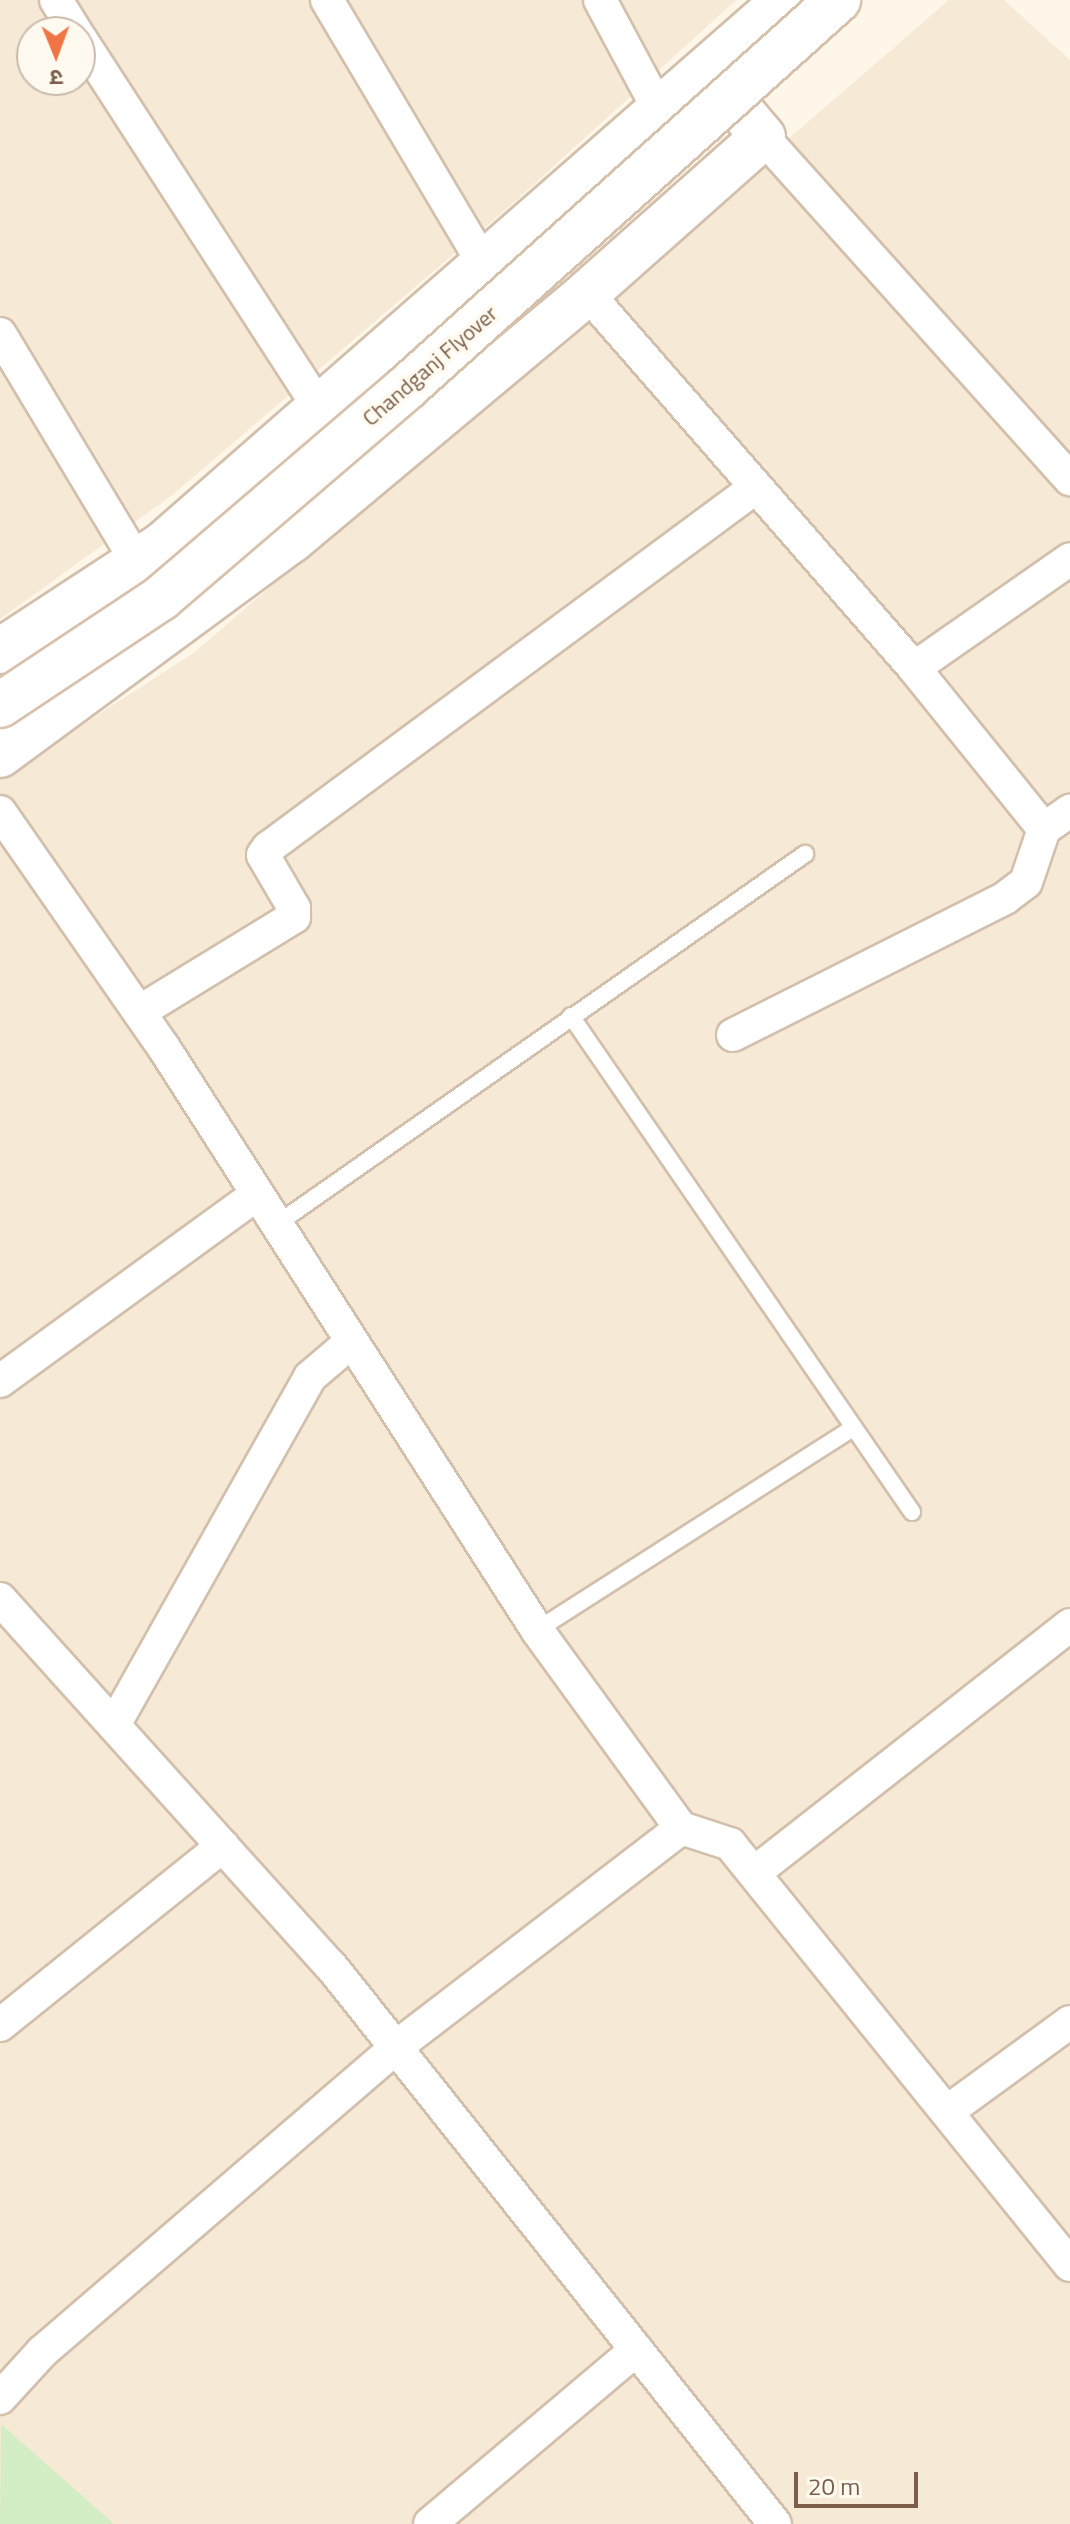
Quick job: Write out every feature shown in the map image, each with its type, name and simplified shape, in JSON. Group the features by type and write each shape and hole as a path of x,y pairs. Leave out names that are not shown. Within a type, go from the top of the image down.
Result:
{"street":[{"path":"327,0 485,266"},
{"path":"600,0 660,112"},
{"path":"0,651 137,562 485,266 785,0"},
{"name":"Chandganj Flyover","path":"0,705 161,598 418,378 838,0"},
{"path":"96,63 320,409"},
{"path":"707,70 763,137 1070,479"},
{"path":"0,755 292,540 587,293 763,137"},
{"path":"587,293 914,668 1057,820 1026,882 1005,898 733,1035"},
{"path":"0,334 137,562"},
{"path":"139,1012 294,917 294,908 263,855 268,848 756,487"},
{"path":"914,668 1070,559"},
{"path":"0,812 139,1012 537,1630 681,1828 730,1844 1070,2265"},
{"path":"0,1381 257,1194"},
{"path":"114,1725 310,1377 350,1343"},
{"path":"0,1599 223,1846 396,2047 775,2524"},
{"path":"754,1873 1070,1625"},
{"path":"0,2398 42,2352 396,2047 681,1828"},
{"path":"0,2025 223,1846"},
{"path":"948,2111 1070,2022"},
{"path":"430,2524 636,2350"}],"lane":[{"path":"277,1224 805,854"},
{"path":"571,1016 912,1512"},
{"path":"537,1630 853,1428"}],"shaded area":[{"path":"0,0 736,0 511,205 172,495 0,619"},
{"path":"949,0 1004,0 1070,60 1070,2524 0,2524 0,778 195,652"}],"green space":[{"path":"1,2424 114,2524 0,2524"}]}
